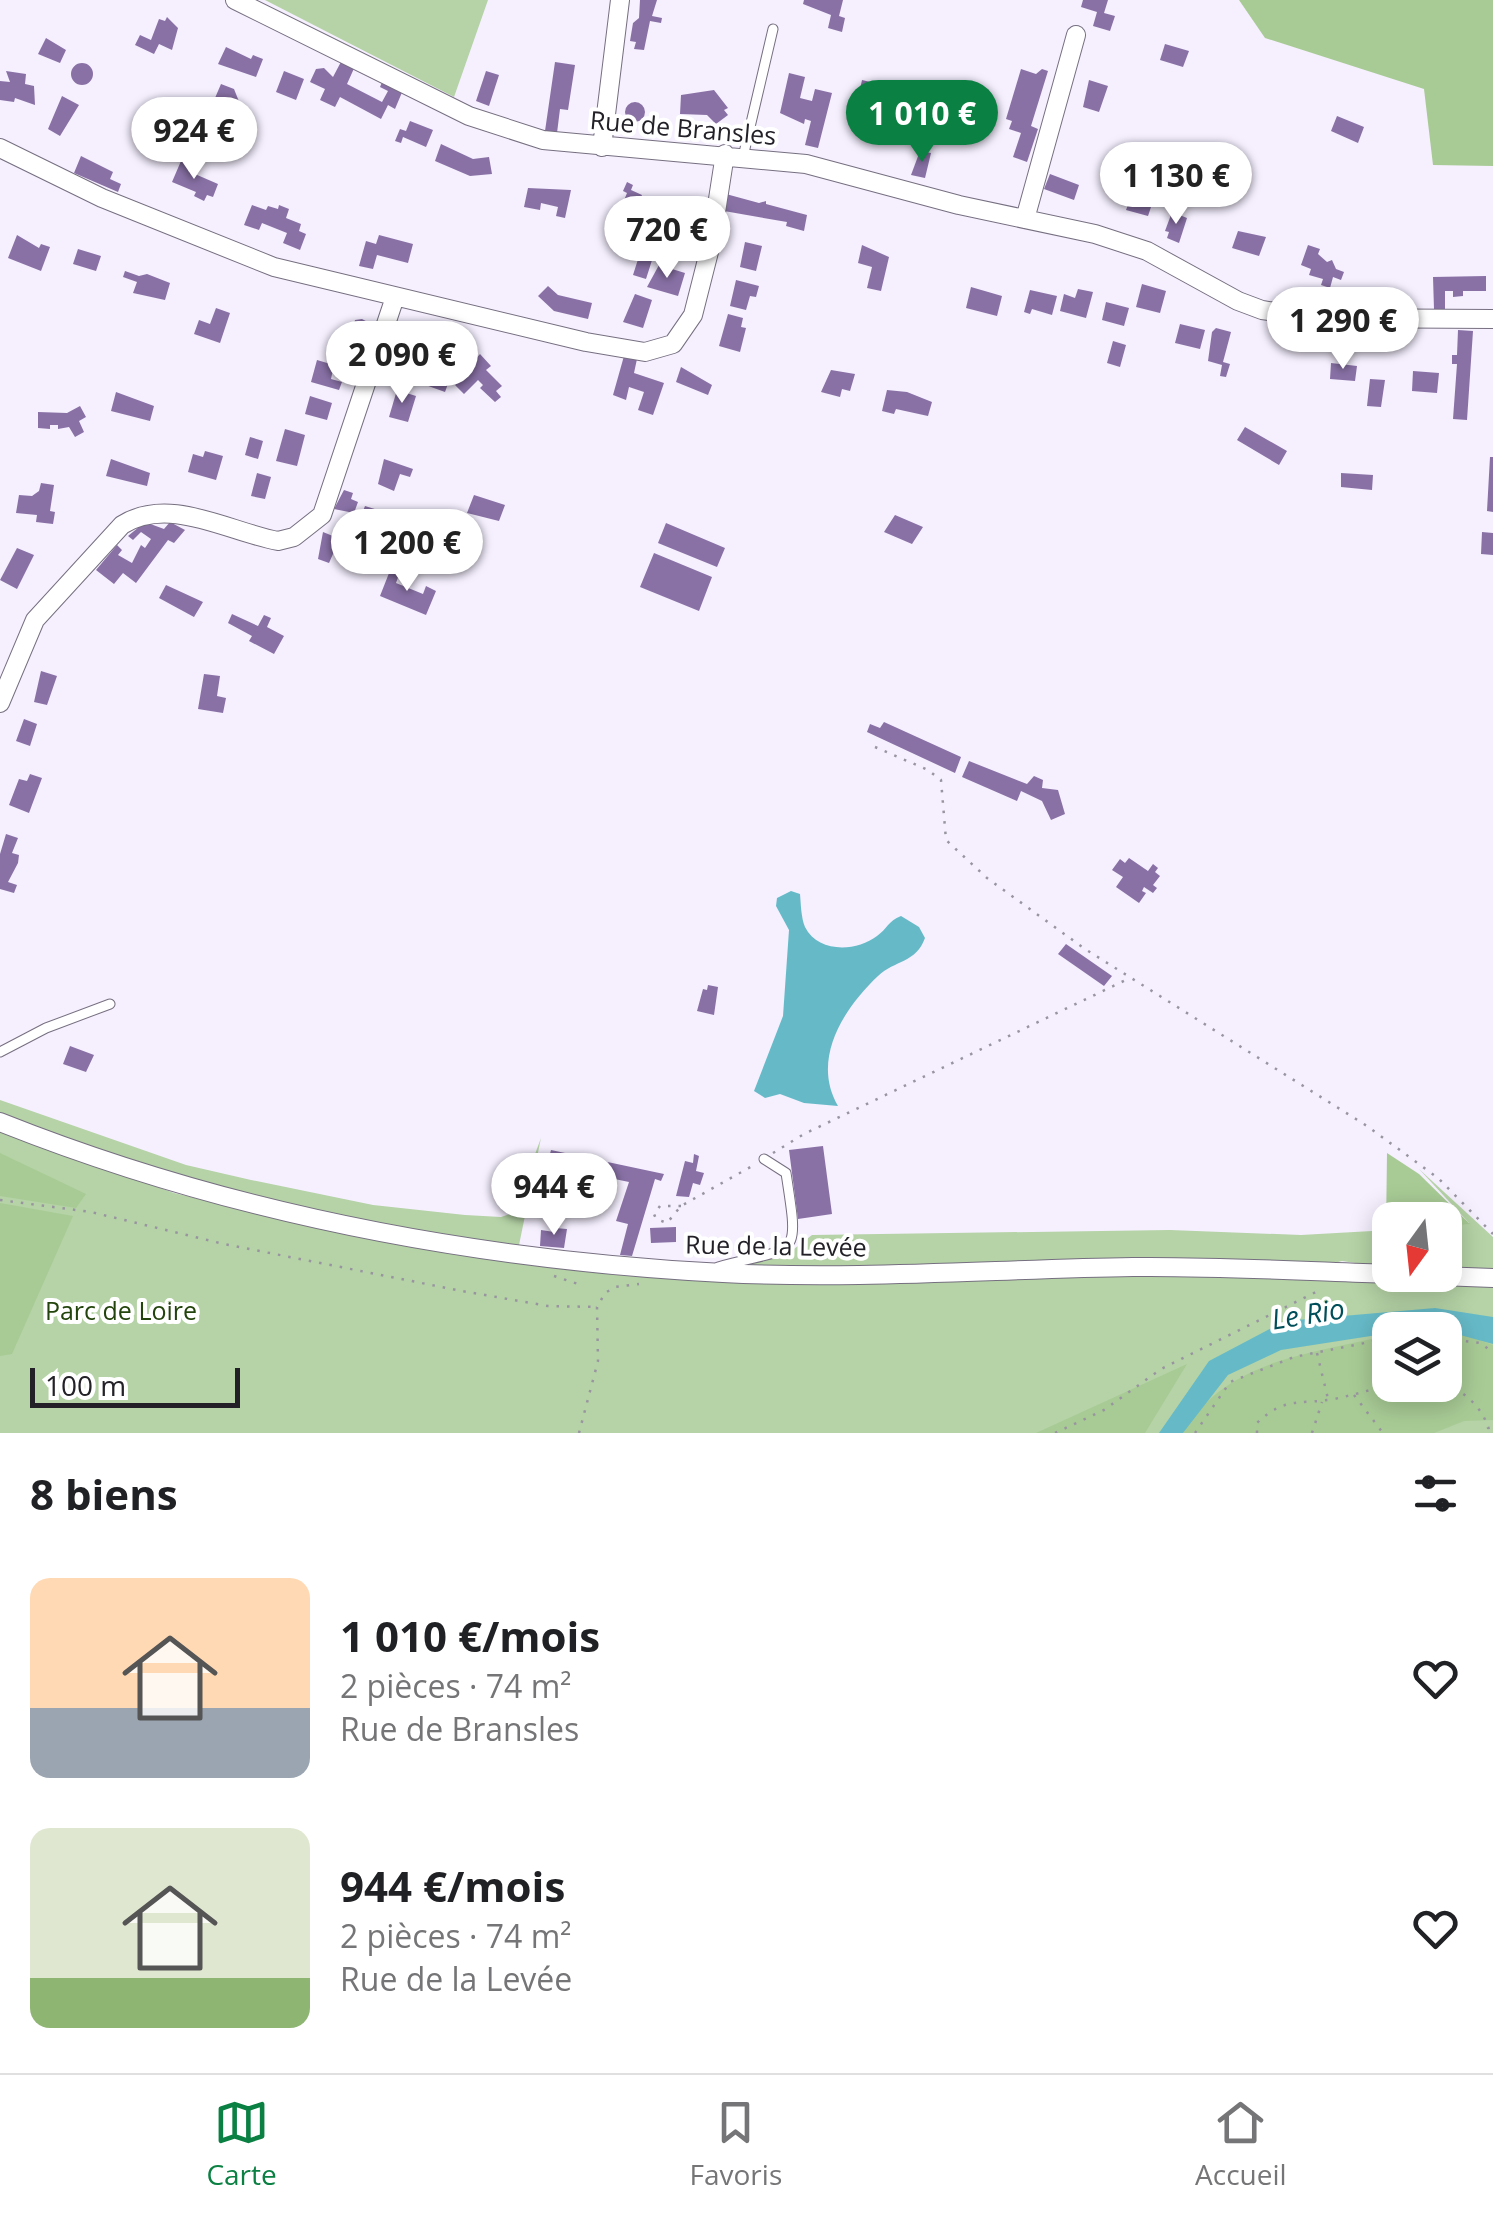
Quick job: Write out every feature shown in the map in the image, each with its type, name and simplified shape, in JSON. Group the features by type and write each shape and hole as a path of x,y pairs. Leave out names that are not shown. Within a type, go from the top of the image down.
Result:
{"street":[{"name":"Rue de Bransles","path":"235,0 499,128 542,140 806,164 1095,234 1146,251 1262,310 1315,318 1493,319"},
{"path":"602,147 620,0"},
{"path":"1025,220 1076,34"},
{"path":"0,148 102,198 274,267 586,342 646,352 660,351 673,344 693,314 734,156"},
{"path":"0,704 35,620 122,525 137,516 174,513 278,541 308,528 322,515 395,298"},
{"name":"Rue de la Levée","path":"0,1122 161,1180 336,1224 556,1258 703,1271 859,1274 1207,1268 1372,1273"},
{"path":"1462,1277 1493,1278"}],"lane":[{"path":"734,156 773,29"},
{"path":"0,1052 46,1028 110,1004"},
{"path":"703,1271 763,1259 790,1246 796,1234 786,1174 764,1159"}],"path":[{"path":"875,747 928,770 940,780 946,840 987,878 1131,978 1367,1126 1438,1178 1493,1234"},
{"path":"681,1206 676,1217 667,1222 656,1219 654,1214 660,1206 681,1206 804,1134 1131,978"},
{"path":"0,1200 126,1219 224,1244 548,1306 597,1306"},
{"path":"579,1433 598,1361 597,1306 614,1287 644,1283"},
{"path":"1055,1433 1104,1410 1161,1370 1327,1286"},
{"path":"1196,1433 1230,1382 1317,1352 1372,1341"},
{"path":"1462,1341 1480,1343 1493,1353"},
{"path":"1317,1352 1328,1400"},
{"path":"1257,1433 1258,1423 1271,1410 1307,1399 1328,1400 1372,1389"},
{"path":"1354,1394 1383,1433"},
{"path":"1462,1396 1484,1412 1488,1428 1493,1427"},
{"path":"1312,1433 1322,1400"}],"green space":[{"path":"265,0 488,0 454,97"},
{"path":"1239,0 1493,0 1493,166 1433,165 1424,89 1265,38"},
{"path":"0,1100 186,1165 373,1205 465,1215 501,1217 513,1213 541,1138 519,1245 397,1230 225,1193 0,1116"},
{"name":"Parc de Loire","path":"0,1130 174,1193 328,1230 391,1242 701,1276 1323,1277 1372,1279 1372,1292 1462,1292 1462,1284 1493,1285 1493,1433 0,1433"},
{"path":"0,1153 86,1194 76,1208 0,1196"},
{"path":"1387,1153 1419,1174 1448,1202 1386,1202"},
{"path":"1419,1169 1455,1202 1450,1202"},
{"path":"0,1203 73,1216 12,1354 0,1356"},
{"path":"1462,1209 1493,1237 1493,1272 1462,1271 1462,1224 1469,1223 1462,1215"},
{"path":"1170,1230 1301,1235 1372,1231 1372,1265 1342,1261 1326,1265 743,1267 744,1263 785,1256 812,1235"},
{"path":"1462,1334 1493,1345 1493,1420 1464,1421 1434,1433 1179,1433 1221,1390 1243,1376 1292,1357 1372,1339 1372,1402 1462,1402"},
{"path":"1187,1364 1145,1433 1036,1433"}],"water":[{"path":"791,891 800,894 805,927 819,942 838,947 859,945 901,916 919,927 925,938 911,957 878,976 865,989 843,1020 830,1053 828,1071 838,1106 804,1103 780,1094 765,1098 754,1091 783,1016 789,930 776,906 777,898"},
{"path":"1435,1308 1461,1312 1389,1312"},
{"path":"1462,1312 1493,1317 1493,1344 1462,1336"},
{"path":"1372,1313 1372,1336 1281,1350 1228,1375 1183,1433 1159,1433 1209,1361 1285,1321"}],"building":[{"path":"640,0 657,0 652,16 662,18 661,23 650,21 644,50 634,49 636,42 630,41 633,23 639,18"},
{"path":"804,0 843,0 839,16 845,18 842,32 828,28 831,15 803,4"},
{"path":"1083,0 1108,0 1104,13 1115,16 1110,31 1093,26 1097,12 1081,7"},
{"path":"167,17 178,28 172,50 159,44 154,54 135,45 140,35 151,40 159,19 165,21"},
{"path":"46,38 66,50 60,63 38,54"},
{"path":"1165,44 1189,51 1183,67 1160,60"},
{"path":"226,47 251,59 253,55 263,59 256,77 218,64"},
{"path":"343,58 356,64 347,84 382,102 388,91 380,87 383,80 403,90 395,109 388,105 381,119 340,97 335,107 320,100 325,89 310,82 316,69 324,68 333,77"},
{"path":"555,62 575,65 568,110 560,109 557,133 545,131"},
{"path":"82,63 90,66 90,82 82,85 74,82 71,74 74,66"},
{"path":"1021,69 1036,74 1042,69 1048,71 1031,126 1038,129 1027,162 1013,157 1021,133 1009,129 1012,121 1006,119"},
{"path":"6,71 26,74 25,84 34,86 35,105 15,98 14,102 0,100 0,81 10,82"},
{"path":"284,71 304,79 296,100 276,92"},
{"path":"486,71 499,75 489,106 476,101"},
{"path":"789,73 805,77 800,98 812,101 815,89 832,93 818,148 805,145 811,121 805,119 804,124 780,113"},
{"path":"862,80 879,84 872,112 856,108"},
{"path":"1089,80 1108,86 1099,112 1083,107"},
{"path":"221,84 234,89 240,104 234,120 220,114 222,101 215,98"},
{"path":"714,90 728,108 724,110 728,115 716,124 707,115 680,114 681,95"},
{"path":"62,96 79,105 60,136 48,129"},
{"path":"912,99 931,104 923,137 901,132"},
{"path":"635,102 645,112 635,122 625,112"},
{"path":"1337,116 1364,127 1358,143 1331,131"},
{"path":"410,121 433,130 426,147 403,137 401,143 395,141 400,129 406,131"},
{"path":"441,144 473,159 489,157 492,174 470,176 435,161"},
{"path":"1195,150 1220,164 1213,184 1171,170 1176,156 1183,158 1185,152 1193,155"},
{"path":"920,151 931,153 925,178 911,175"},
{"path":"81,156 113,172 110,179 121,184 118,192 74,173"},
{"path":"181,161 191,165 188,171 218,184 213,197 207,195 204,201 194,196 196,192 172,182"},
{"path":"1123,162 1144,168 1146,162 1164,168 1148,216 1126,210 1131,197 1137,199 1139,194 1114,191"},
{"path":"1050,174 1079,185 1074,200 1044,189"},
{"path":"627,182 633,185 631,190 642,195 632,220 618,215"},
{"path":"528,188 571,190 565,218 556,216 558,207 541,203 540,210 524,207"},
{"path":"726,194 759,203 766,201 807,215 804,231 786,226 787,222 724,211"},
{"path":"252,205 266,210 268,206 278,209 279,205 289,209 286,218 301,224 299,231 306,234 300,250 283,243 287,233 262,223 259,230 244,225"},
{"path":"1172,212 1187,218 1179,243 1167,238 1169,232 1165,231"},
{"path":"648,228 661,232 646,279 633,275"},
{"path":"1238,231 1266,237 1259,256 1232,248"},
{"path":"17,235 39,248 41,244 50,247 41,271 8,258"},
{"path":"379,235 413,244 408,263 377,255 373,269 359,266 366,241 376,244"},
{"path":"745,242 762,246 756,271 740,267"},
{"path":"862,245 889,257 881,291 867,288 872,267 858,263"},
{"path":"1308,245 1320,249 1318,254 1327,262 1332,260 1336,269 1344,272 1341,280 1333,277 1330,288 1321,285 1323,279 1309,275 1311,269 1301,265"},
{"path":"78,249 101,256 96,271 73,264"},
{"path":"659,265 685,273 678,296 647,287"},
{"path":"125,271 170,283 165,300 133,293 137,282 123,277"},
{"path":"1486,276 1486,291 1463,291 1463,296 1453,297 1453,291 1445,291 1445,309 1434,309 1433,277"},
{"path":"736,280 759,286 756,297 750,296 746,310 730,306"},
{"path":"1142,284 1166,291 1160,313 1136,307"},
{"path":"548,286 558,295 592,303 588,319 554,311 538,296"},
{"path":"971,287 1002,296 997,316 966,308"},
{"path":"1078,289 1093,292 1086,318 1060,311 1064,294 1075,298"},
{"path":"1030,290 1057,296 1052,315 1032,309 1030,314 1024,312"},
{"path":"635,294 652,300 643,328 623,322"},
{"path":"1106,302 1129,308 1124,326 1102,320"},
{"path":"216,308 230,313 220,343 194,334 199,320 210,324"},
{"path":"728,314 743,318 741,327 746,328 740,352 719,346"},
{"path":"362,319 377,327 367,344 350,339 355,320"},
{"path":"1180,324 1205,330 1200,349 1175,343"},
{"path":"418,325 435,340 418,360 404,344"},
{"path":"1216,328 1231,332 1223,362 1230,364 1226,377 1220,376 1222,365 1208,361"},
{"path":"1458,330 1473,331 1467,420 1453,419 1457,364 1452,364 1452,355 1457,355"},
{"path":"1113,341 1126,345 1120,367 1107,363"},
{"path":"480,354 491,366 486,370 502,386 496,391 501,397 495,402 480,388 483,385 478,380 464,394 455,385 467,375 464,372"},
{"path":"624,356 637,359 634,373 664,383 653,415 638,410 644,392 629,387 626,400 613,395"},
{"path":"317,360 334,365 331,379 342,382 339,390 311,382"},
{"path":"1331,363 1357,366 1355,381 1330,379"},
{"path":"681,367 712,385 708,395 676,382"},
{"path":"831,370 855,374 850,391 842,389 840,397 821,392"},
{"path":"1413,371 1439,373 1437,393 1412,391"},
{"path":"423,373 449,381 445,392 420,383"},
{"path":"1370,379 1385,380 1381,407 1367,406"},
{"path":"397,390 416,396 408,422 389,417"},
{"path":"887,390 907,392 932,402 928,416 896,409 894,414 882,411"},
{"path":"116,392 154,406 150,421 111,411"},
{"path":"310,396 332,403 327,420 305,414"},
{"path":"80,406 86,417 79,421 84,432 75,437 69,427 38,428 38,412 67,413"},
{"path":"1245,427 1287,451 1279,465 1237,440"},
{"path":"285,429 305,435 297,466 276,461"},
{"path":"250,437 263,441 258,459 245,455"},
{"path":"205,451 223,456 216,480 188,472 193,454 203,457"},
{"path":"1493,457 1493,512 1487,511"},
{"path":"111,459 150,473 147,486 106,476"},
{"path":"384,459 413,469 410,477 400,474 394,491 378,484"},
{"path":"257,473 271,477 265,499 251,496"},
{"path":"1341,473 1373,475 1372,490 1341,487"},
{"path":"41,483 54,485 50,511 55,512 53,524 36,522 37,515 16,513 19,495 32,496"},
{"path":"344,490 353,493 351,499 358,502 354,513 334,509"},
{"path":"474,495 505,505 499,521 467,513"},
{"path":"365,506 378,510 371,526 378,529 374,539 367,536 360,554 352,551 348,560 333,554 329,563 318,559 323,532 350,543"},
{"path":"895,515 923,527 912,544 884,532"},
{"path":"454,520 462,524 451,555 442,552"},
{"path":"145,522 164,529 170,522 185,530 174,543 168,540 136,583 123,573 114,584 96,570 117,545 122,550 118,555 132,563 141,545 145,548 151,539 141,532 133,540 128,536"},
{"path":"666,523 725,548 717,567 658,543"},
{"path":"1482,532 1493,533 1493,555 1481,554"},
{"path":"17,548 34,555 17,589 0,580"},
{"path":"654,553 712,577 699,611 640,587"},
{"path":"391,568 400,572 396,583 423,594 426,586 436,591 426,615 380,596"},
{"path":"166,585 203,602 194,617 159,598"},
{"path":"232,614 258,626 264,615 271,618 267,627 284,636 274,654 249,641 252,636 228,623"},
{"path":"41,671 57,676 47,705 34,702"},
{"path":"204,674 220,676 217,696 226,698 223,713 198,709"},
{"path":"24,719 37,724 30,746 16,741"},
{"path":"884,722 961,757 955,773 867,732 870,724 880,728"},
{"path":"969,761 1027,784 1034,776 1043,780 1042,788 1058,790 1065,814 1051,820 1042,801 1021,791 1017,801 962,777"},
{"path":"30,774 42,778 29,813 9,805 19,779 27,781"},
{"path":"6,834 18,838 12,853 19,855 18,863 8,882 17,885 14,893 0,889 0,854"},
{"path":"1129,858 1148,871 1153,864 1160,876 1153,885 1157,888 1153,893 1144,887 1142,891 1146,893 1139,903 1116,887 1123,877 1112,870 1120,859 1125,863"},
{"path":"1066,944 1112,976 1104,986 1058,954"},
{"path":"708,985 718,987 714,1015 697,1011 703,989 707,990"},
{"path":"70,1046 94,1055 86,1072 63,1064"},
{"path":"823,1146 832,1214 798,1219 789,1150"},
{"path":"551,1150 664,1174 661,1181 655,1179 632,1256 620,1255 628,1224 616,1221 629,1182 547,1165"},
{"path":"694,1154 699,1156 696,1171 704,1173 700,1185 693,1183 689,1197 676,1196 685,1161 693,1163"},
{"path":"676,1227 676,1242 651,1243 650,1228"},
{"path":"555,1228 567,1229 564,1248 540,1246 541,1230 554,1232"}],"water label":[{"name":"Le Rio","path":"1308,1314"}]}
